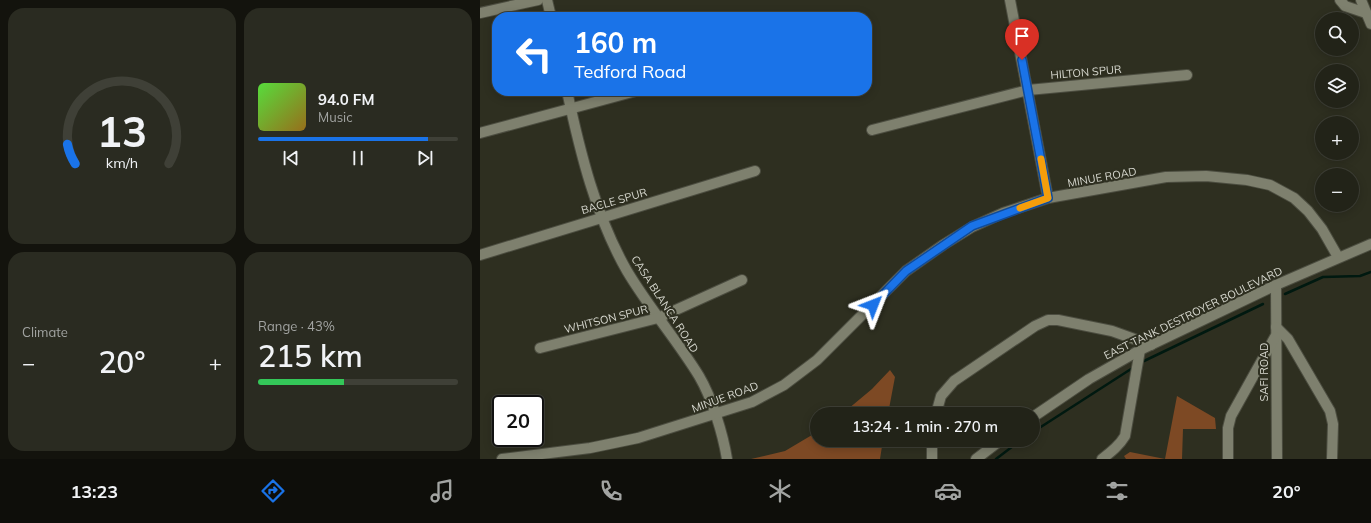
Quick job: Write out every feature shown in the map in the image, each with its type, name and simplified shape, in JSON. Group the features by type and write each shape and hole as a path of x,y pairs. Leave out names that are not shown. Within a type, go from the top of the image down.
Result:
{"street":[{"path":"480,13 538,0"},
{"path":"547,0 550,12"},
{"path":"1010,0 1048,198"},
{"path":"1340,0 1344,6 1366,13"},
{"path":"1362,0 1371,24"},
{"name":"HILTON SPUR","path":"872,130 1028,90 1187,75"},
{"name":"CASA BLANCA ROAD","path":"568,96 584,162 602,217 627,270 699,378 723,439 727,459"},
{"path":"480,133 619,96"},
{"name":"BACLE SPUR","path":"480,254 755,171"},
{"name":"MINUE ROAD","path":"502,459 590,448 638,438 752,402 784,386 817,360 906,271 972,226 1048,198 1166,177 1206,176 1247,180 1275,186 1294,198 1308,211 1322,229 1338,257"},
{"name":"EAST TANK DESTROYER BOULEVARD","path":"1040,412 1089,380 1140,350 1276,285 1371,244"},
{"name":"WHITSON SPUR","path":"540,348 658,318 742,280"},
{"name":"SAFI ROAD","path":"1276,285 1277,459"},
{"path":"938,407 941,396 954,381 1035,326 1048,320 1058,320 1112,331 1151,345"},
{"path":"1228,459 1228,428 1231,416 1276,331 1288,339 1330,411 1333,424 1332,459"},
{"path":"1102,459 1117,447 1125,436 1140,350"},
{"path":"932,447 932,459"},
{"path":"976,459 992,447"}],"shaded area":[{"path":"890,370 895,377 889,407 850,407 872,389"},
{"path":"1177,396 1215,418 1216,429 1183,429 1182,459 1165,459"},
{"path":"810,436 810,447 882,447 880,459 751,459 785,451"},
{"path":"1130,452 1165,459 1126,459 1124,456"}],"waterway":[{"path":"1285,294 1323,277 1360,276 1371,272"},
{"path":"1144,361 1263,304"},
{"path":"1040,428 1131,369"},
{"path":"996,459 1012,447"}],"slow traffic":[{"path":"1020,208 1048,198 1041,159"}],"route":[{"path":"873,305 906,271 972,226 1003,213 1048,198 1022,60"}]}
